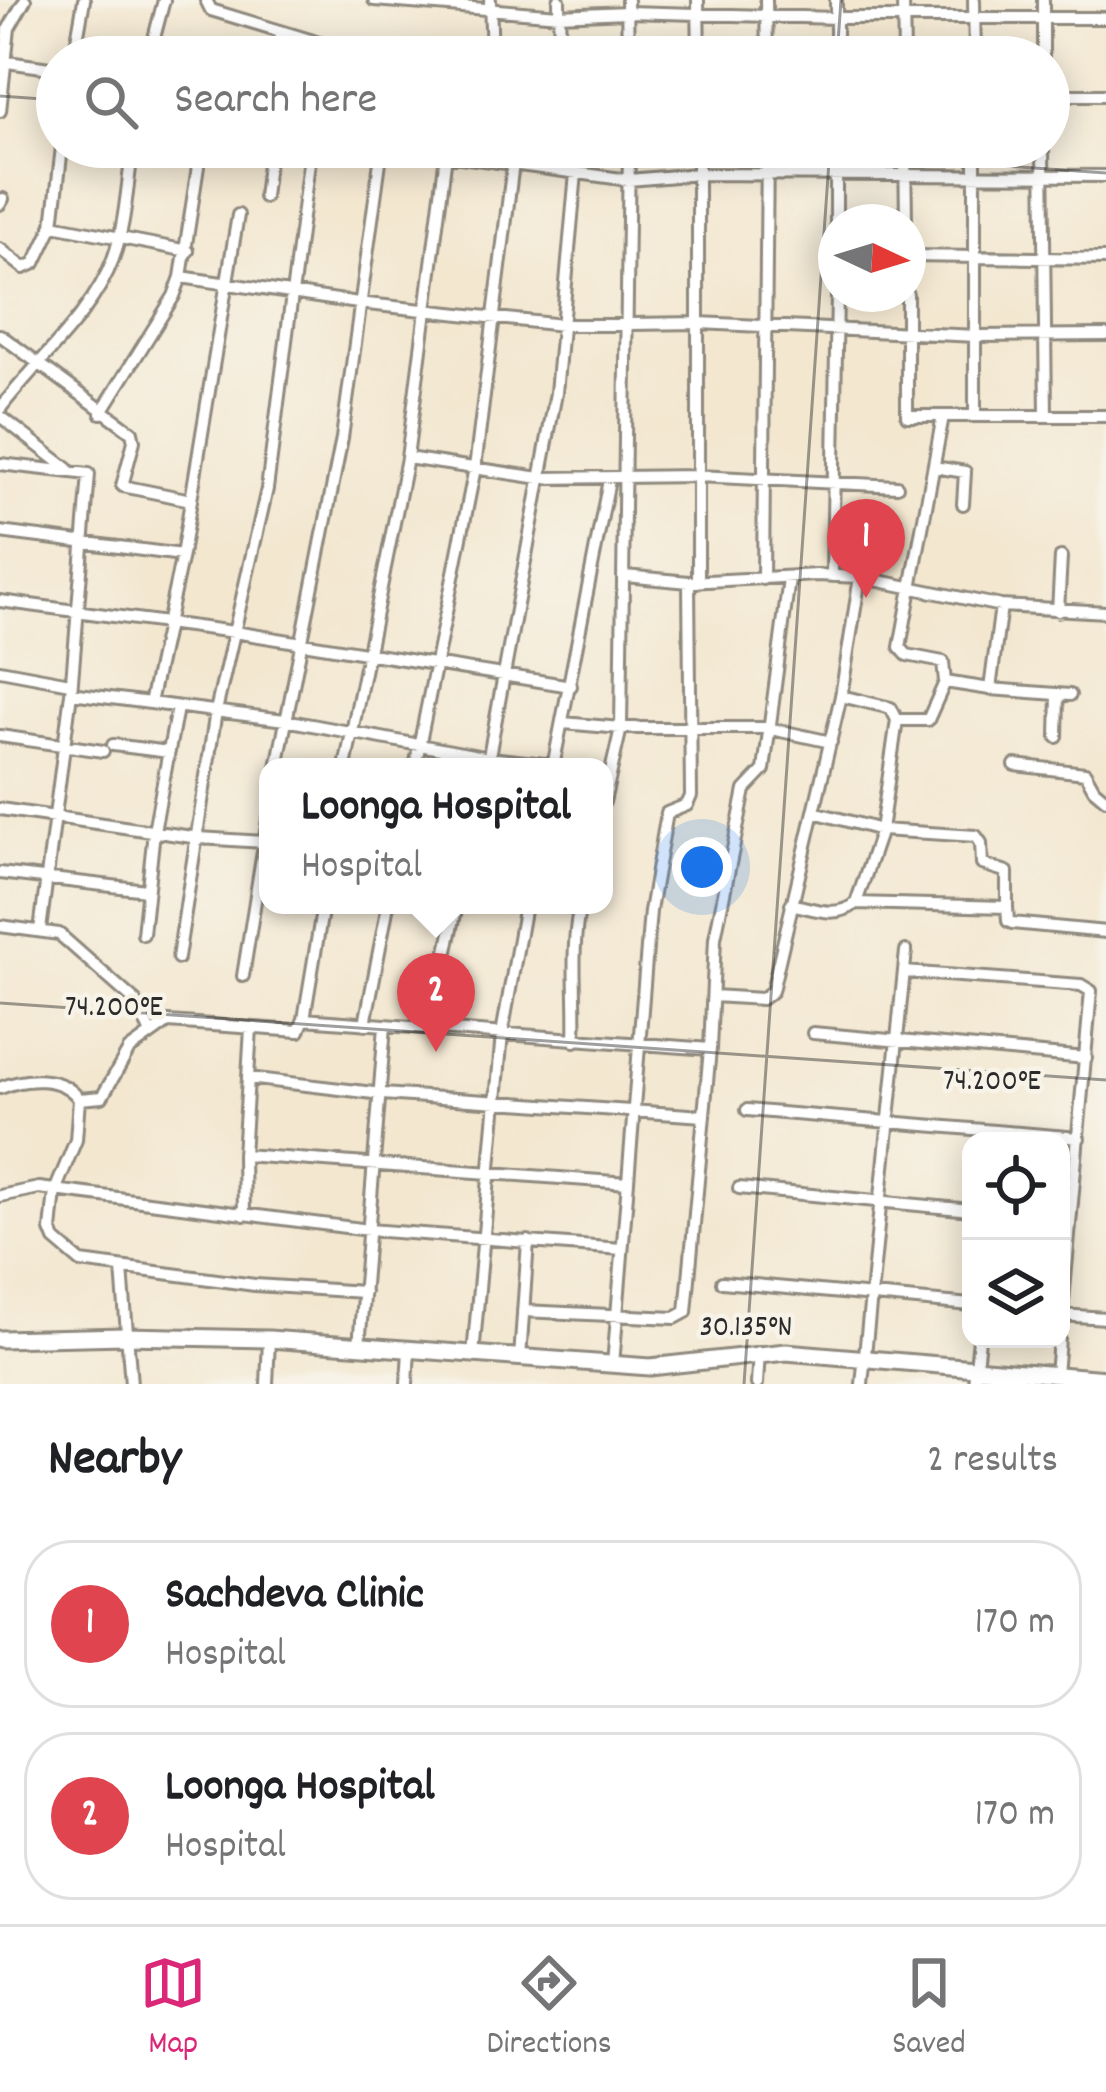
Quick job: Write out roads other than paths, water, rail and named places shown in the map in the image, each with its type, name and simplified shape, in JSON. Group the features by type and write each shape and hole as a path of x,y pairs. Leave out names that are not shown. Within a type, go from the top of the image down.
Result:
{"main road":[{"path":"0,1339 269,1339 613,1365 632,1375 758,1352 863,1356 975,1376 1106,1379"}],"street":[{"path":"0,111 11,19 25,0"},
{"path":"78,36 84,0"},
{"path":"154,36 164,0"},
{"path":"206,0 211,10 295,36"},
{"path":"374,0 559,15 627,6 766,7 836,17 1106,18"},
{"path":"559,0 560,36"},
{"path":"836,0 836,36"},
{"path":"903,0 904,36"},
{"path":"974,0 975,36"},
{"path":"1042,0 1043,36"},
{"path":"490,6 491,36"},
{"path":"627,6 628,36"},
{"path":"281,32 281,36"},
{"path":"4,62 36,66"},
{"path":"1070,95 1106,95"},
{"path":"0,249 28,269 35,263 52,225 59,168"},
{"path":"70,471 0,412 93,295 114,257 130,168"},
{"path":"101,412 174,296 188,251 198,168"},
{"path":"264,196 267,168"},
{"path":"178,958 216,711 267,489 308,168"},
{"path":"279,758 342,438 379,168"},
{"path":"347,758 407,458 445,168"},
{"path":"417,758 475,468 513,168"},
{"path":"541,168 629,179 698,174 1106,176"},
{"path":"613,763 621,728 629,168"},
{"path":"613,1365 650,910 665,822 671,809 691,801 698,168"},
{"path":"763,579 767,168"},
{"path":"836,168 836,204"},
{"path":"905,168 906,204"},
{"path":"975,168 975,416"},
{"path":"1043,168 1046,415"},
{"path":"489,758 556,392 576,173"},
{"path":"150,703 182,555 238,215"},
{"path":"52,225 188,251"},
{"path":"926,256 1106,259"},
{"path":"181,277 358,304 562,325 699,322 977,336 1106,335"},
{"path":"832,576 837,312"},
{"path":"907,312 907,416 1106,416"},
{"path":"0,335 134,435 122,486 191,500"},
{"path":"897,720 928,720 945,682 943,662 901,652 943,416"},
{"path":"407,458 540,478 698,476 897,486"},
{"path":"0,464 89,474 80,611 40,930"},
{"path":"934,467 965,472 963,504"},
{"path":"555,758 609,480"},
{"path":"0,532 182,555"},
{"path":"1058,611 1061,557"},
{"path":"625,576 694,582 860,577 1000,606 1106,612"},
{"path":"713,996 762,999 770,995 841,696 860,577"},
{"path":"523,1312 675,1318 686,1312 715,938 745,790 764,770 789,579"},
{"path":"0,601 234,632 571,686"},
{"path":"990,688 1000,606"},
{"path":"0,670 150,703 285,720 468,758"},
{"path":"945,682 1064,695 1057,737"},
{"path":"841,696 891,708 897,720 880,830 856,903"},
{"path":"143,934 154,831 177,708"},
{"path":"563,723 767,728 831,742"},
{"path":"0,736 169,752"},
{"path":"1015,765 1085,772 1106,799"},
{"path":"0,809 199,838 259,842"},
{"path":"814,812 880,830 976,836 982,864 1007,872 1008,921 1106,932"},
{"path":"0,873 146,890"},
{"path":"243,976 259,874"},
{"path":"791,904 841,913 856,903 1007,907"},
{"path":"0,1088 28,1080 60,1083 79,1099 102,1097 121,1060 150,1032 177,1020 298,1031 322,914"},
{"path":"365,1024 386,914"},
{"path":"430,1029 455,914"},
{"path":"473,1355 494,1102 523,914"},
{"path":"574,1041 577,982 572,947 578,914"},
{"path":"0,926 40,930 67,940 136,1002 150,1032"},
{"path":"862,1384 906,951"},
{"path":"904,972 1088,986 1091,999 1070,1200"},
{"path":"304,1019 710,1049"},
{"path":"359,1346 385,1026"},
{"path":"244,1215 251,1028"},
{"path":"813,1033 1086,1058"},
{"path":"248,1078 382,1094 704,1116"},
{"path":"79,1099 73,1152 55,1191 51,1218 55,1240 82,1262 364,1292"},
{"path":"747,1110 1079,1138"},
{"path":"243,1155 628,1183"},
{"path":"739,1188 962,1209"},
{"path":"0,1196 30,1189 55,1191 369,1230 622,1249"},
{"path":"520,1359 528,1241"},
{"path":"122,1269 130,1384"},
{"path":"722,1282 962,1304"},
{"path":"1070,1318 1106,1318"},
{"path":"267,1384 269,1339"},
{"path":"1060,1348 1064,1378"},
{"path":"407,1384 410,1350"},
{"path":"757,1384 758,1352"}],"place":[{"name":"Sachdeva Clinic","path":"866,598"},
{"name":"Loonga Hospital","path":"436,1052"}]}
